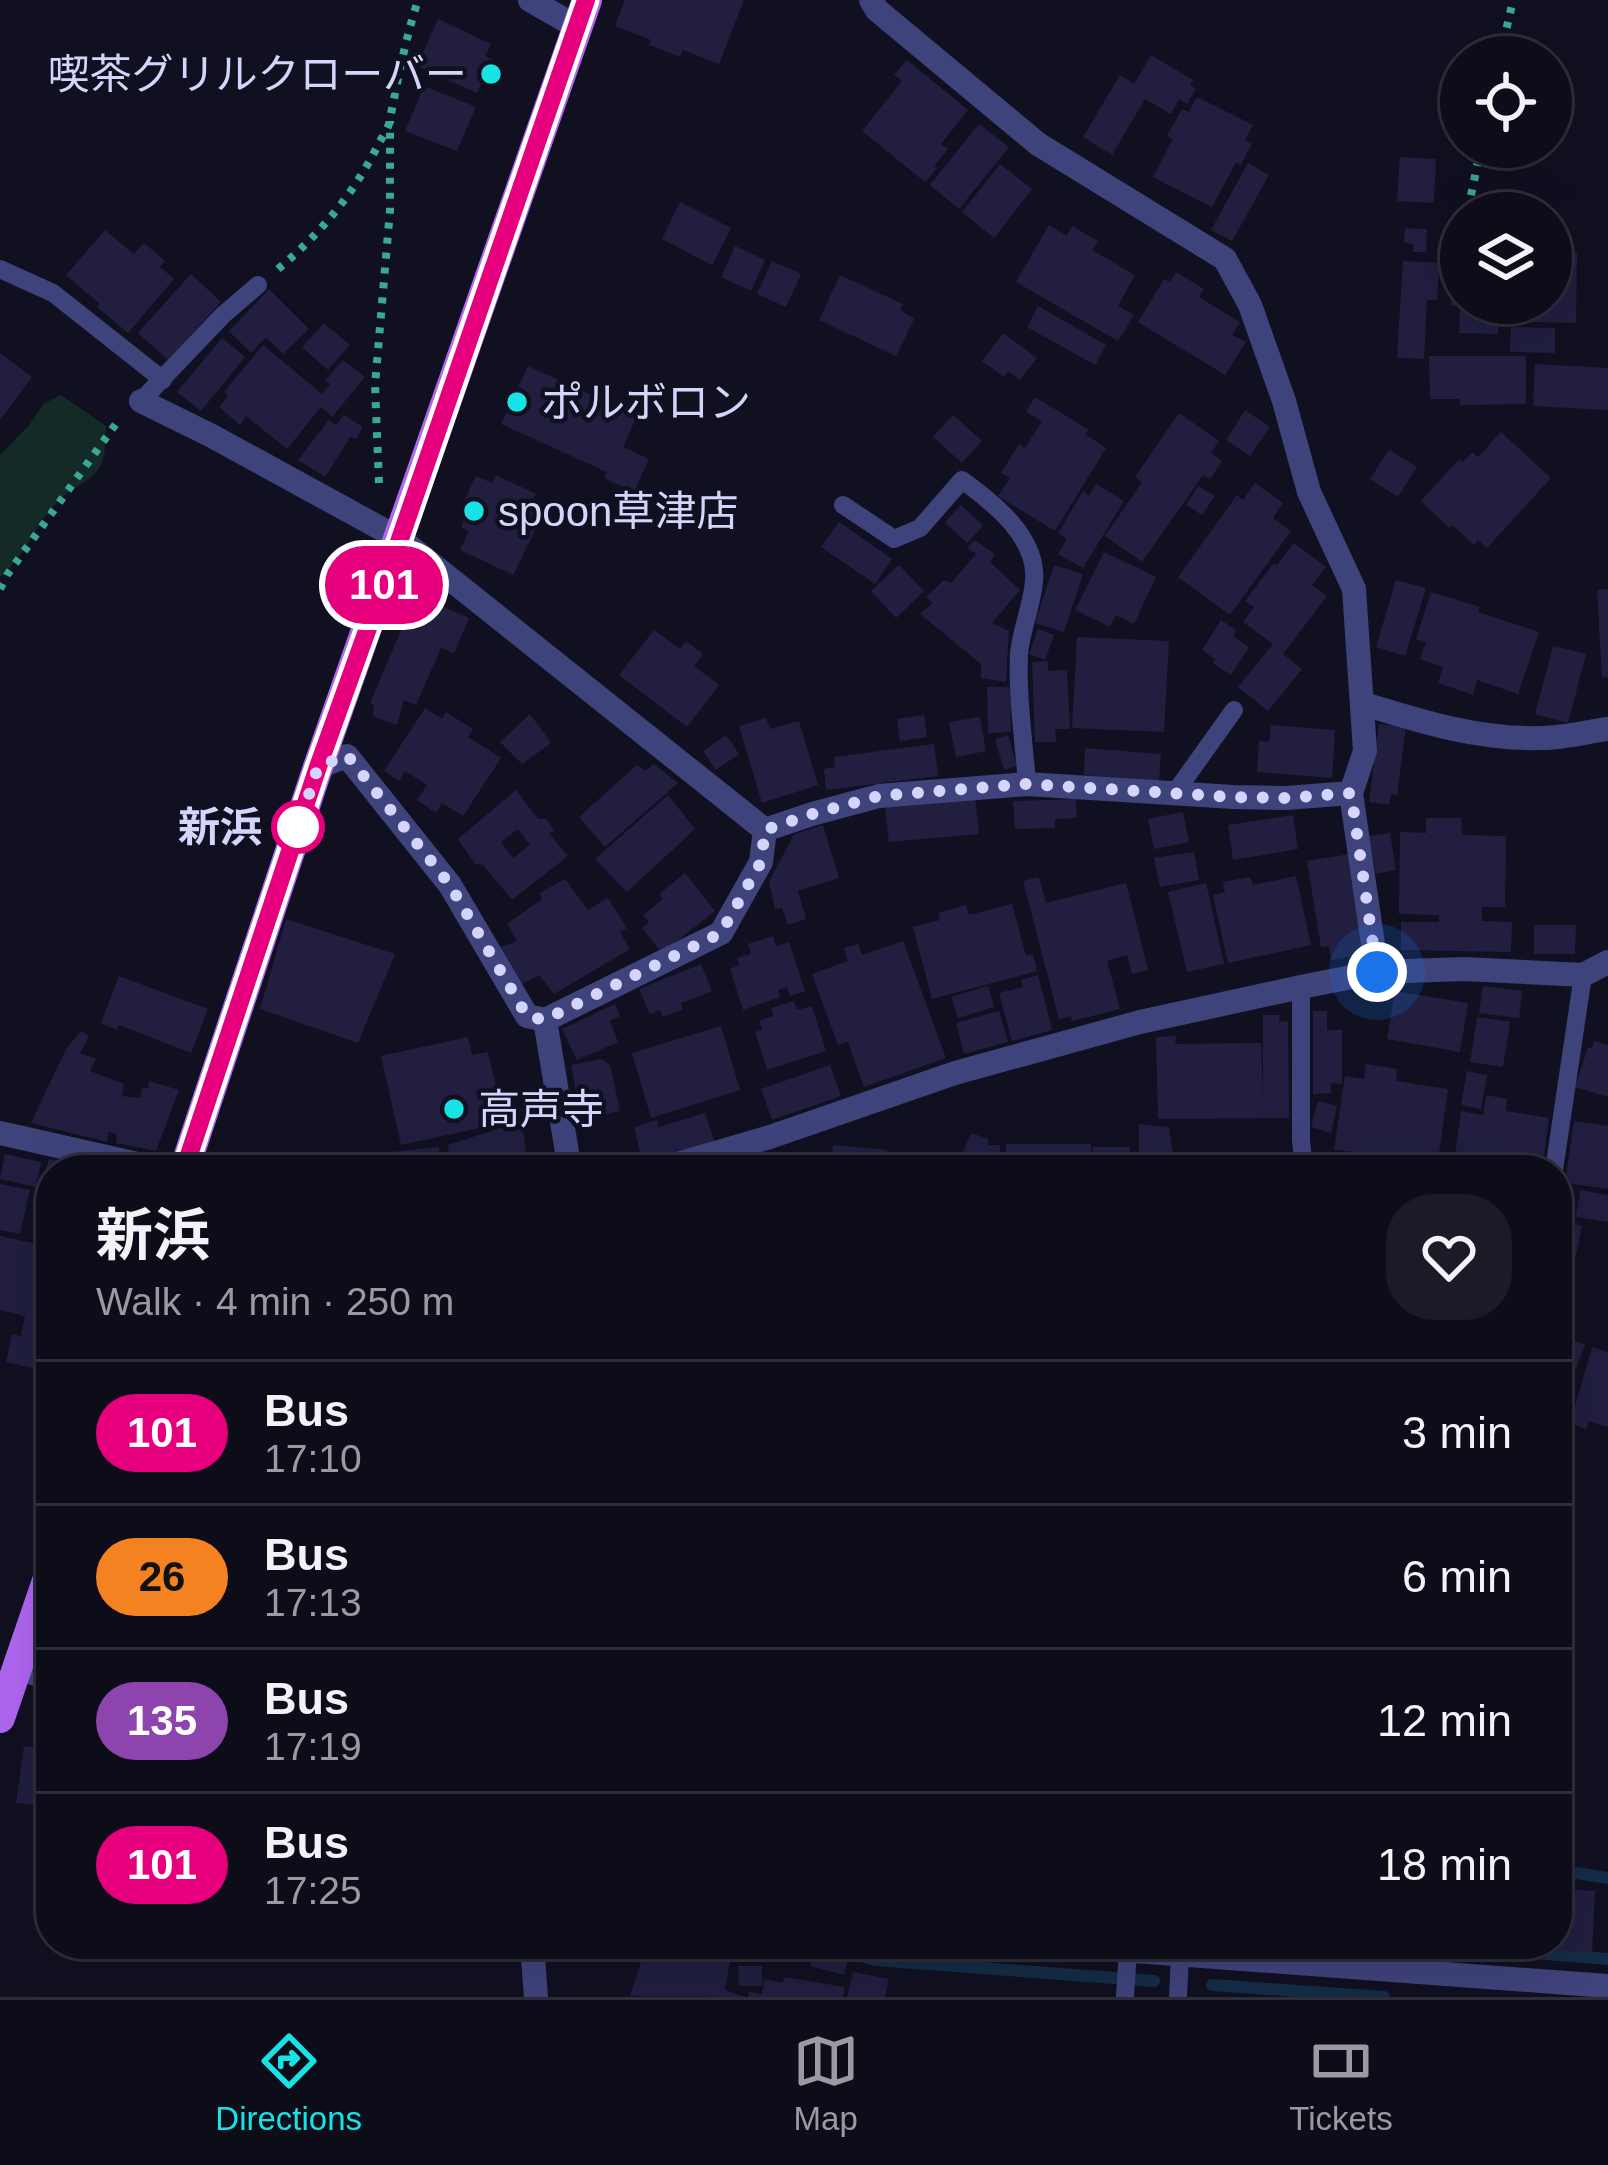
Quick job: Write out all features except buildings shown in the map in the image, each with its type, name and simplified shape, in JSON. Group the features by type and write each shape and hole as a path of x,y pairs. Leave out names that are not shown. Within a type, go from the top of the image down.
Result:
{"main road":[{"path":"189,1155 394,535 582,14"},
{"path":"0,1718 9,1670 36,1605"}],"street":[{"path":"530,0 582,14"},
{"path":"871,0 877,10 1038,144 1225,259 1250,305 1309,492 1354,590 1365,751 1351,793 1377,972"},
{"path":"141,400 394,535 765,830"},
{"path":"1364,704 1436,727 1507,737 1545,738 1608,729"},
{"path":"318,767 347,755 450,885 527,1016 544,1020 721,933 761,862 765,830"},
{"path":"765,830 879,796 1027,784 1286,798 1351,793"},
{"path":"708,1155 955,1073 1140,1022 1301,986 1377,972 1465,969 1583,975 1608,962"},
{"path":"544,1020 567,1155"},
{"path":"0,1133 98,1155"},
{"path":"533,1959 536,1997"},
{"path":"1380,1959 1608,1986"}],"lane":[{"path":"0,269 53,293 163,380"},
{"path":"141,400 223,315 259,285"},
{"path":"843,505 894,538 920,528 962,480 988,499 1027,544 1034,563 1034,584 1019,660 1027,784"},
{"path":"1174,794 1234,710"},
{"path":"1556,1155 1583,975"},
{"path":"1301,986 1302,1155"},
{"path":"1125,1996 1128,1959"},
{"path":"1178,1997 1180,1959"}],"path":[{"path":"394,535 377,475 376,385 390,209 390,122 403,46 418,0"},
{"path":"1505,36 1513,0"},
{"path":"259,285 322,230 348,196 390,122"},
{"path":"0,589 127,409 141,400"}],"green space":[{"path":"61,395 106,426 103,460 93,476 58,501 0,577 0,455 43,404"}],"waterway":[{"path":"1572,1872 1608,1878"},
{"path":"1572,1956 1608,1959"},
{"path":"872,1959 1154,1981"},
{"path":"1212,1985 1384,1997"}],"bus line":[{"name":"101","path":"189,1155 318,767 586,0"}],"place":[{"name":"喫茶グリルクローバー","path":"491,74"},
{"name":"ポルボロン","path":"517,402"},
{"name":"spoon草津店","path":"474,511"},
{"name":"新浜","path":"298,827"},
{"name":"高声寺","path":"454,1109"}],"route":[{"path":"298,827 297,831 318,767 347,755 450,885 527,1016 544,1020 721,933 761,862 765,830 812,814 879,796 1027,784 1233,797 1351,793 1377,972"}]}
